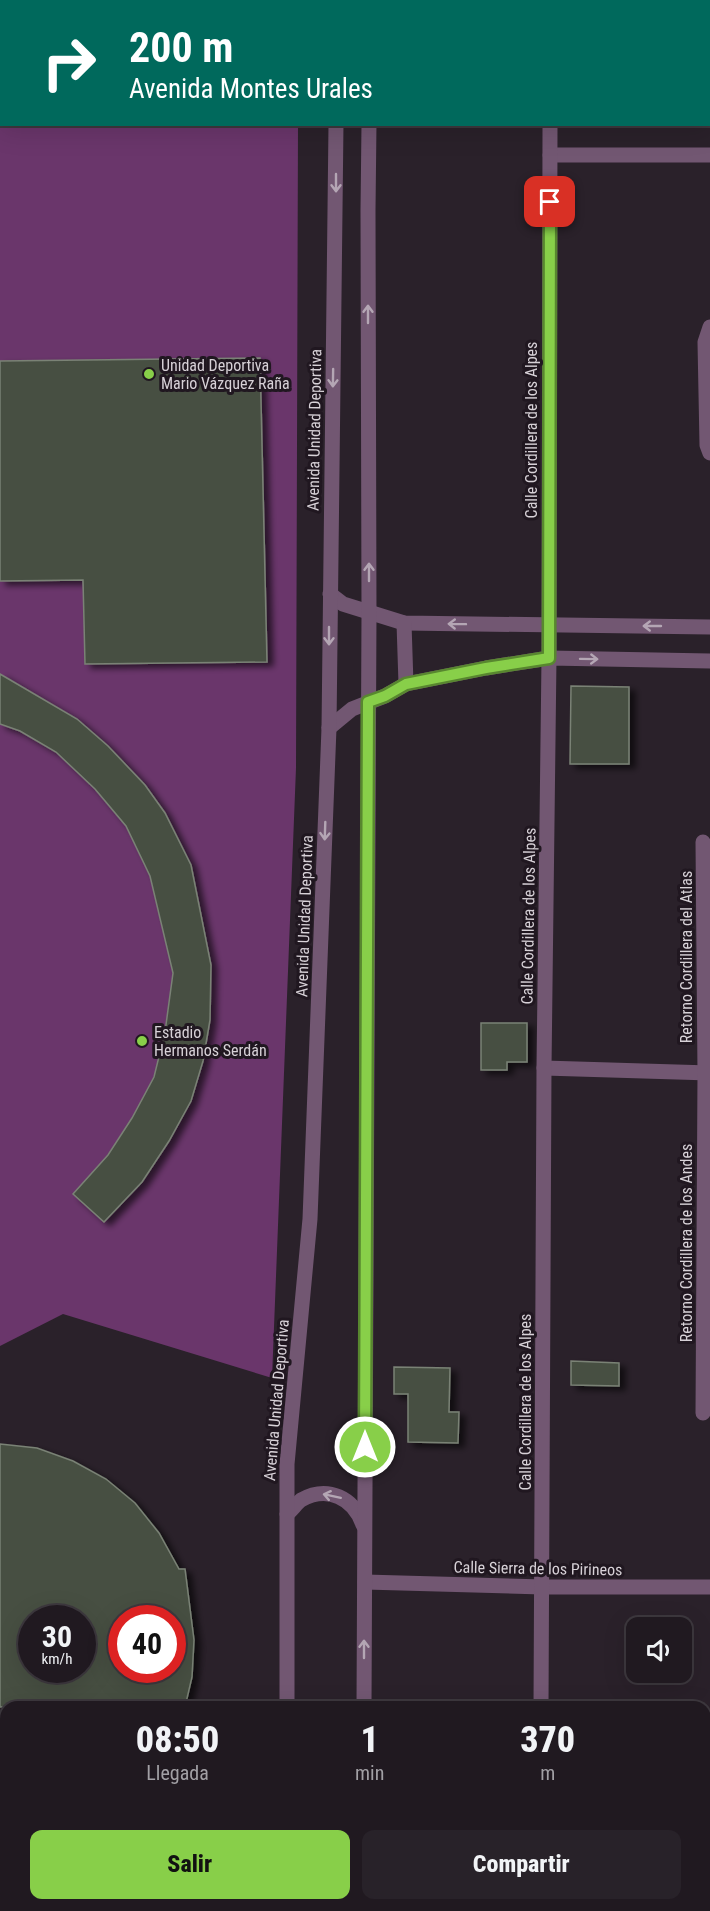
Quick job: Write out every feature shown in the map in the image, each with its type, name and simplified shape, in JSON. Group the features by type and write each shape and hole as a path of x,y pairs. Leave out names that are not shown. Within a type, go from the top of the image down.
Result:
{"street":[{"name":"Avenida Unidad Deportiva","path":"287,1701 287,1464 310,1219 329,728 336,126"},
{"path":"364,1701 369,126"},
{"name":"Calle Cordillera de los Alpes","path":"540,1701 543,1587 544,1068 549,658 550,126"},
{"path":"550,155 710,155"},
{"path":"710,327 705,342 707,445 710,453"},
{"path":"330,594 342,604 404,623 710,627"},
{"path":"404,623 406,684"},
{"path":"329,728 352,709 385,696 406,684 486,668 549,658 710,661"},
{"name":"Retorno Cordillera del Atlas","path":"703,842 707,1073"},
{"path":"544,1068 707,1073"},
{"name":"Retorno Cordillera de los Andes","path":"703,1413 707,1073"},
{"path":"287,1514 299,1501 315,1494 332,1494 348,1501 360,1514 365,1531"},
{"name":"Calle Sierra de los Pirineos","path":"365,1582 543,1587 710,1587"}],"shaded area":[{"path":"0,126 298,126 296,768 272,1378 63,1314 0,1346"}],"building":[{"path":"260,358 267,662 85,664 83,580 0,581 0,361"},
{"path":"0,674 77,719 108,746 145,785 165,813 191,865 211,965 210,1020 203,1061 191,1101 169,1141 142,1182 104,1222 73,1194 108,1155 132,1118 154,1077 165,1032 173,973 150,876 126,826 95,789 56,752 20,731 0,724"},
{"path":"571,686 629,687 629,764 570,764"},
{"path":"481,1023 527,1023 527,1062 507,1062 507,1070 481,1070"},
{"path":"571,1361 619,1363 619,1386 571,1385"},
{"path":"394,1367 450,1368 449,1412 459,1412 458,1443 408,1442 408,1394 394,1394"},
{"path":"0,1444 37,1448 73,1461 106,1479 135,1503 159,1533 179,1569 185,1569 194,1640 192,1677 186,1701 0,1701"}],"place":[{"name":"Unidad Deportiva Mario Vázquez Raña","path":"149,374"},
{"name":"Estadio Hermanos Serdán","path":"142,1041"}],"route":[{"path":"365,1447 368,702 385,696 406,684 549,658 550,202"}]}
